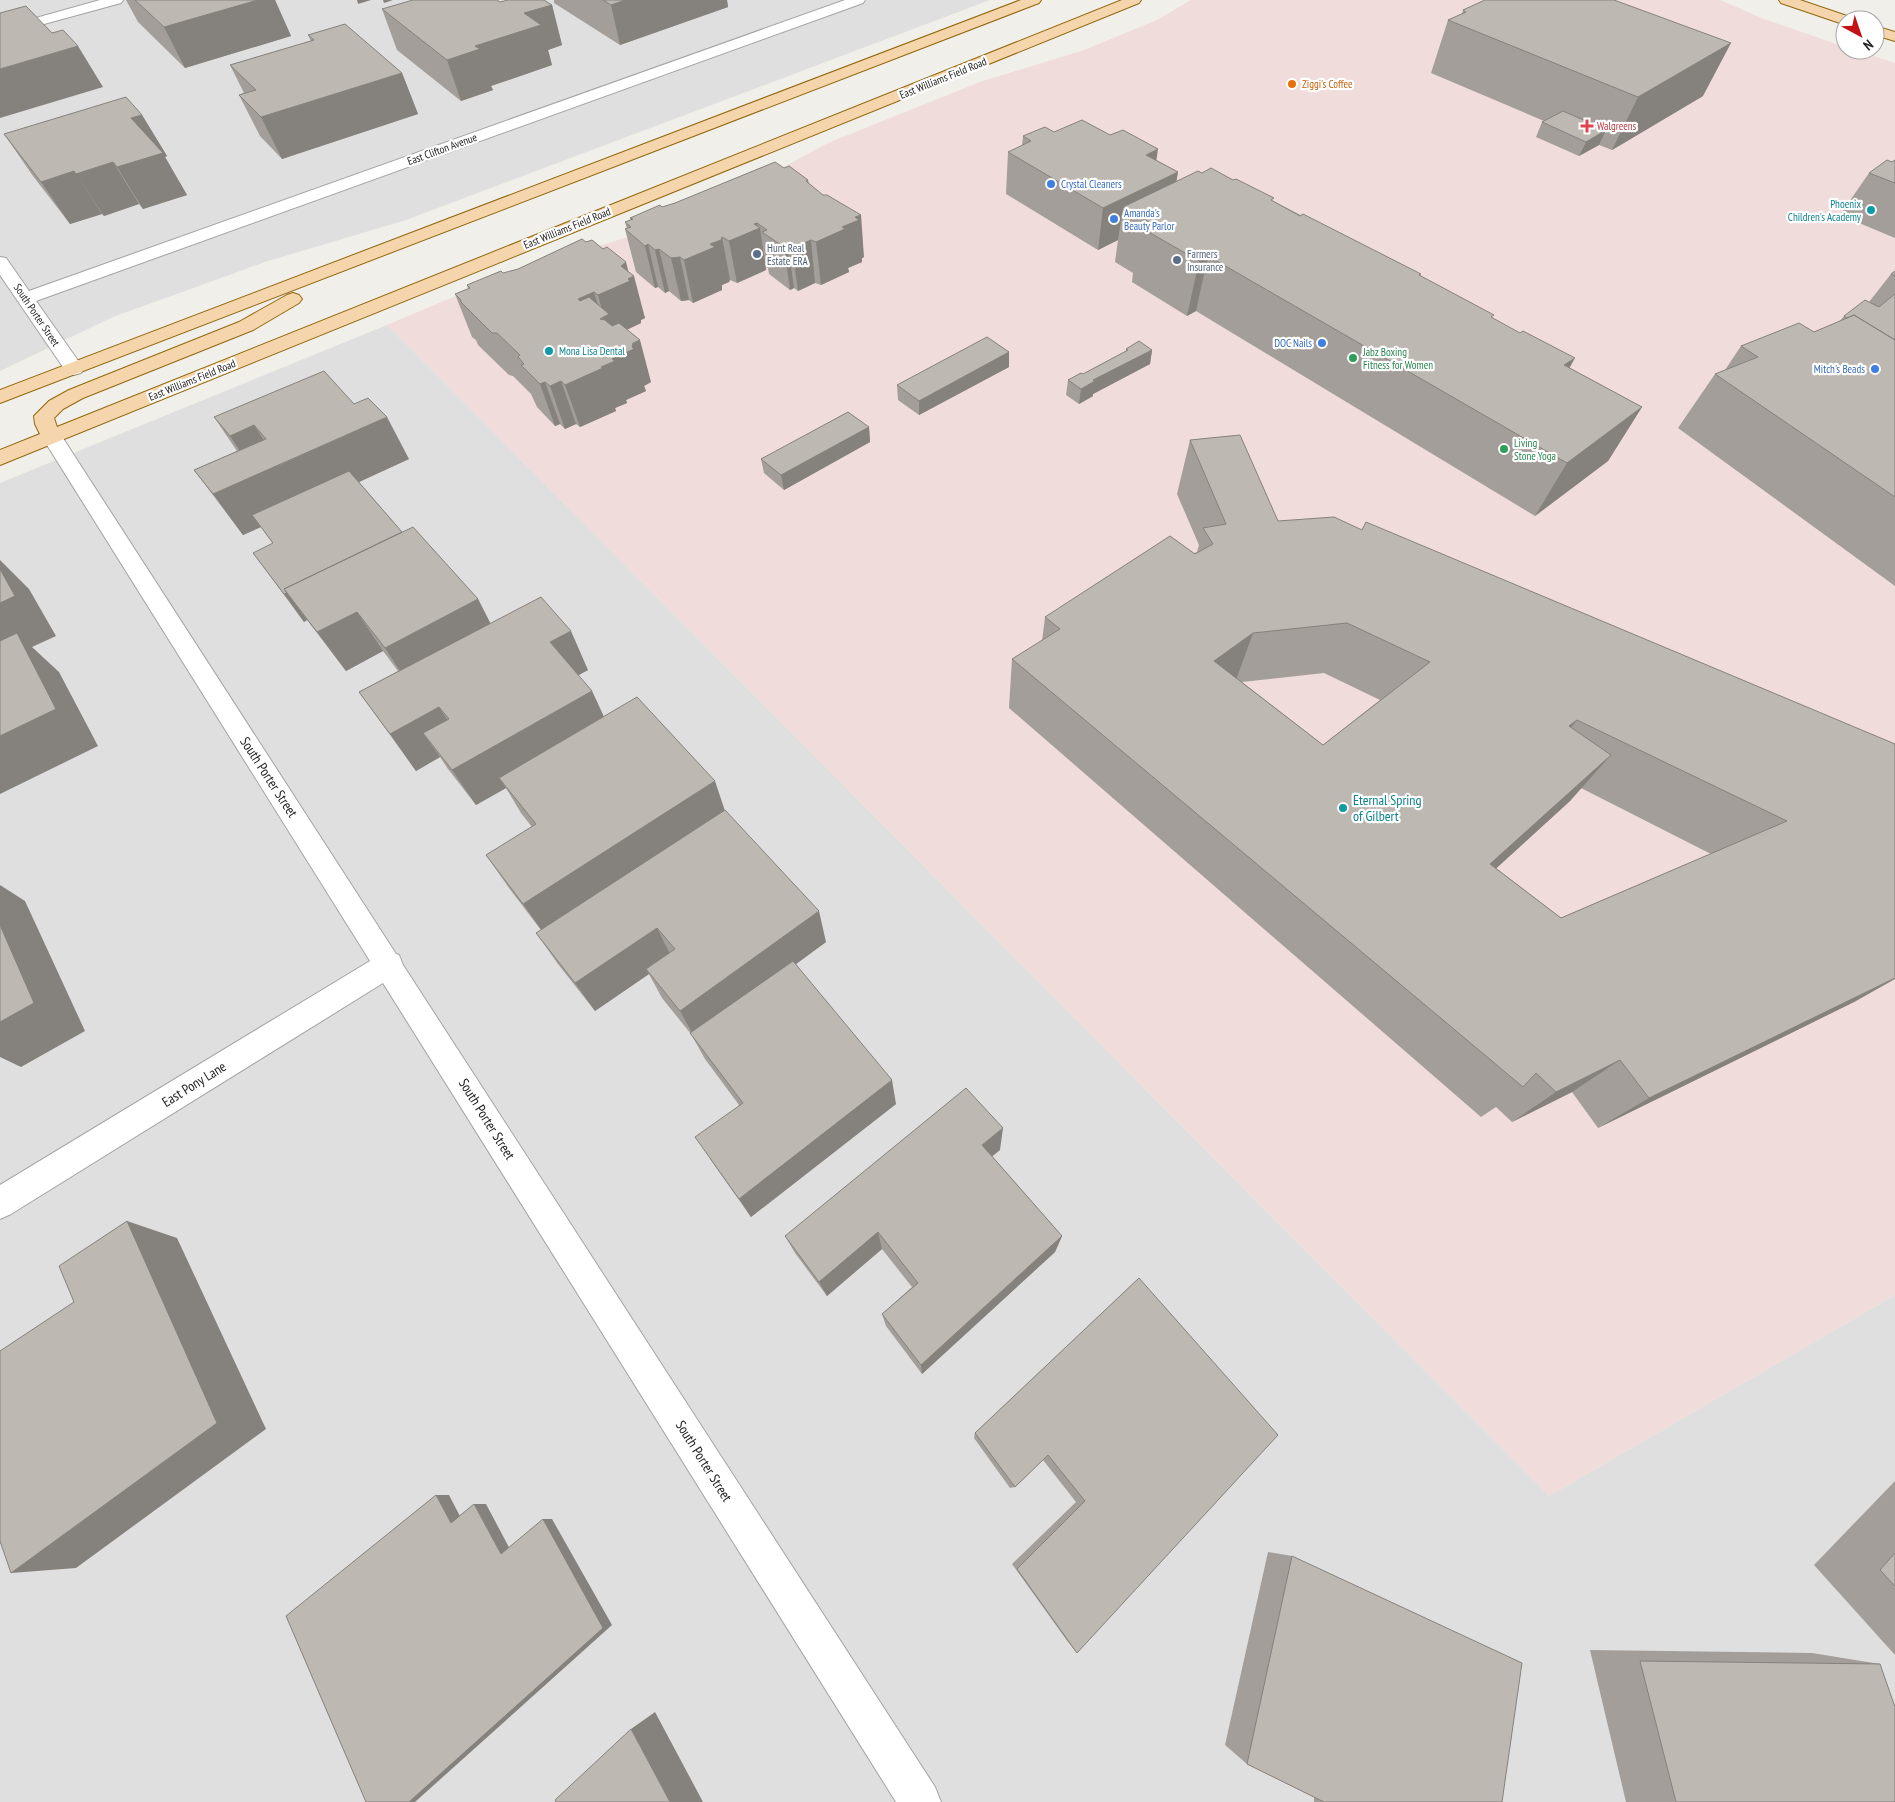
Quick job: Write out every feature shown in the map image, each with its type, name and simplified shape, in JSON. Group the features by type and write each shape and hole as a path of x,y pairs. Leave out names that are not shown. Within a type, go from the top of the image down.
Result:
{"main road":[{"path":"0,397 1034,0"},
{"name":"East Williams Field Road","path":"0,458 561,230 749,148 1134,0"},
{"path":"1786,0 1835,17"},
{"path":"713,124 727,134"},
{"path":"52,437 45,424 44,416 56,405 76,394 246,326 361,259"}],"street":[{"path":"0,32 116,0"},
{"name":"East Clifton Avenue","path":"26,298 858,0"},
{"name":"South Porter Street","path":"0,262 74,369"},
{"name":"South Porter Street","path":"52,437 389,964 920,1802"},
{"name":"East Pony Lane","path":"0,1203 389,964"}],"shaded area":[{"path":"0,0 990,0 406,220 265,262 113,317 0,371"},
{"path":"1191,0 1720,0 1764,19 1835,44 1835,60 1885,60 1895,63 1895,1295 1549,1496 387,325 505,275 631,236 736,193 828,143 980,82 1084,50 1157,20"},
{"path":"387,325 1549,1496 1895,1295 1895,1802 0,1802 0,483"}],"building":[{"path":"135,0 258,0 164,27"},
{"path":"413,0 497,0 500,2 508,0 544,0 552,5 524,13 541,25 475,46 480,49 447,60 382,9"},
{"path":"603,0 625,0 611,5"},
{"path":"1485,0 1614,0 1731,43 1638,97 1448,20 1466,12 1463,10"},
{"path":"26,6 52,33 63,30 78,46 0,69 0,13"},
{"path":"345,24 402,73 261,117 239,95 256,90 230,65 314,40 308,35"},
{"path":"126,97 142,115 131,118 163,153 117,167 113,162 76,174 74,171 41,182 4,134"},
{"path":"1563,111 1606,130 1586,142 1542,122"},
{"path":"1082,120 1110,135 1123,130 1158,149 1146,155 1178,172 1103,208 1008,152 1031,141 1023,136 1045,127 1054,132"},
{"path":"1887,160 1892,162 1895,160 1895,183 1869,173"},
{"path":"775,162 784,168 789,166 808,180 806,181 823,195 827,195 861,215 855,217 859,220 842,227 845,229 816,242 811,240 792,248 788,245 784,247 762,232 767,230 757,223 754,224 760,228 729,241 722,237 721,240 710,244 715,247 684,260 680,257 671,258 648,244 645,246 625,229 631,227 625,222 633,219 630,218 660,205 662,207 675,203"},
{"path":"1211,168 1274,198 1271,200 1300,216 1303,214 1421,274 1419,275 1494,315 1491,317 1520,333 1523,331 1575,358 1564,365 1642,407 1567,463 1208,256 1199,261 1140,227 1149,222 1123,207 1198,171 1202,173"},
{"path":"582,239 586,242 592,240 603,249 607,247 626,262 621,266 634,276 628,279 630,281 598,295 594,292 578,299 580,301 589,297 609,314 600,319 605,320 612,326 619,323 640,340 633,343 632,347 634,349 612,359 615,361 565,385 561,381 550,386 545,382 540,384 521,365 524,364 518,357 520,355 497,333 492,333 455,294 470,288 467,285 501,271 503,273 518,269"},
{"path":"1895,294 1895,340 1854,315 1847,318 1844,316 1865,300 1879,307"},
{"path":"1854,315 1895,340 1895,497 1715,374 1758,357 1741,346 1799,323 1814,332"},
{"path":"987,337 1009,352 919,401 897,385"},
{"path":"1139,341 1152,350 1093,380 1095,381 1081,389 1068,380 1128,350 1126,349"},
{"path":"324,371 354,404 368,398 387,417 213,494 194,470 266,439 254,425 230,436 214,417"},
{"path":"848,412 869,427 781,475 761,459"},
{"name":"Eternal Spring of Gilbert","path":"1240,435 1278,521 1334,517 1362,530 1366,522 1895,744 1895,978 1649,1098 1620,1060 1556,1092 1536,1073 1523,1087 1012,659 1060,629 1045,617 1170,536 1195,554 1213,544 1203,528 1226,524 1190,440","holes":["1347,623 1430,662 1323,745 1214,661 1253,633","1577,720 1787,821 1561,918 1490,864 1611,755 1569,726"]},
{"path":"349,471 402,532 284,589 287,593 284,594 253,553 273,543 252,515"},
{"path":"413,527 478,599 385,648 357,612 317,632 284,589"},
{"path":"0,569 15,596 0,603"},
{"path":"541,597 571,631 550,642 592,691 452,770 423,733 449,719 439,707 390,734 359,692"},
{"path":"17,633 56,709 0,736 0,641"},
{"path":"637,697 715,781 523,904 486,855 536,824 499,778"},
{"path":"725,810 819,911 680,1011 646,969 675,949 657,928 575,983 536,933"},
{"path":"0,925 34,1003 0,1022"},
{"path":"793,961 892,1080 739,1199 695,1137 743,1103 690,1033"},
{"path":"966,1088 1003,1128 982,1145 1062,1236 921,1365 882,1314 918,1283 878,1232 819,1282 785,1236"},
{"path":"127,1221 217,1423 11,1573 0,1541 0,1351 74,1302 59,1266"},
{"path":"1139,1278 1278,1435 1077,1653 1017,1569 1085,1501 1048,1455 1015,1487 975,1433"},
{"path":"436,1495 451,1523 474,1504 501,1554 543,1519 603,1628 409,1802 366,1802 286,1616"},
{"path":"1895,1553 1895,1586 1880,1570"},
{"path":"1292,1556 1522,1663 1502,1802 1324,1802 1247,1764"},
{"path":"1640,1661 1880,1664 1895,1707 1895,1802 1676,1802"},
{"path":"631,1729 670,1802 556,1802 555,1800"}],"place":[{"name":"Ziggi's Coffee","path":"1292,84"},
{"name":"Walgreens","path":"1587,126"},
{"name":"Crystal Cleaners","path":"1051,184"},
{"name":"Phoenix Children's Academy","path":"1871,210"},
{"name":"Amanda's Beauty Parlor","path":"1114,219"},
{"name":"Hunt Real Estate ERA","path":"757,254"},
{"name":"Farmers Insurance","path":"1177,260"},
{"name":"DOC Nails","path":"1322,343"},
{"name":"Mona Lisa Dental","path":"549,351"},
{"name":"Jabz Boxing Fitness for Women","path":"1353,358"},
{"name":"Mitch's Beads","path":"1875,369"},
{"name":"Living Stone Yoga","path":"1504,449"},
{"name":"Eternal Spring of Gilbert","path":"1343,808"}]}
